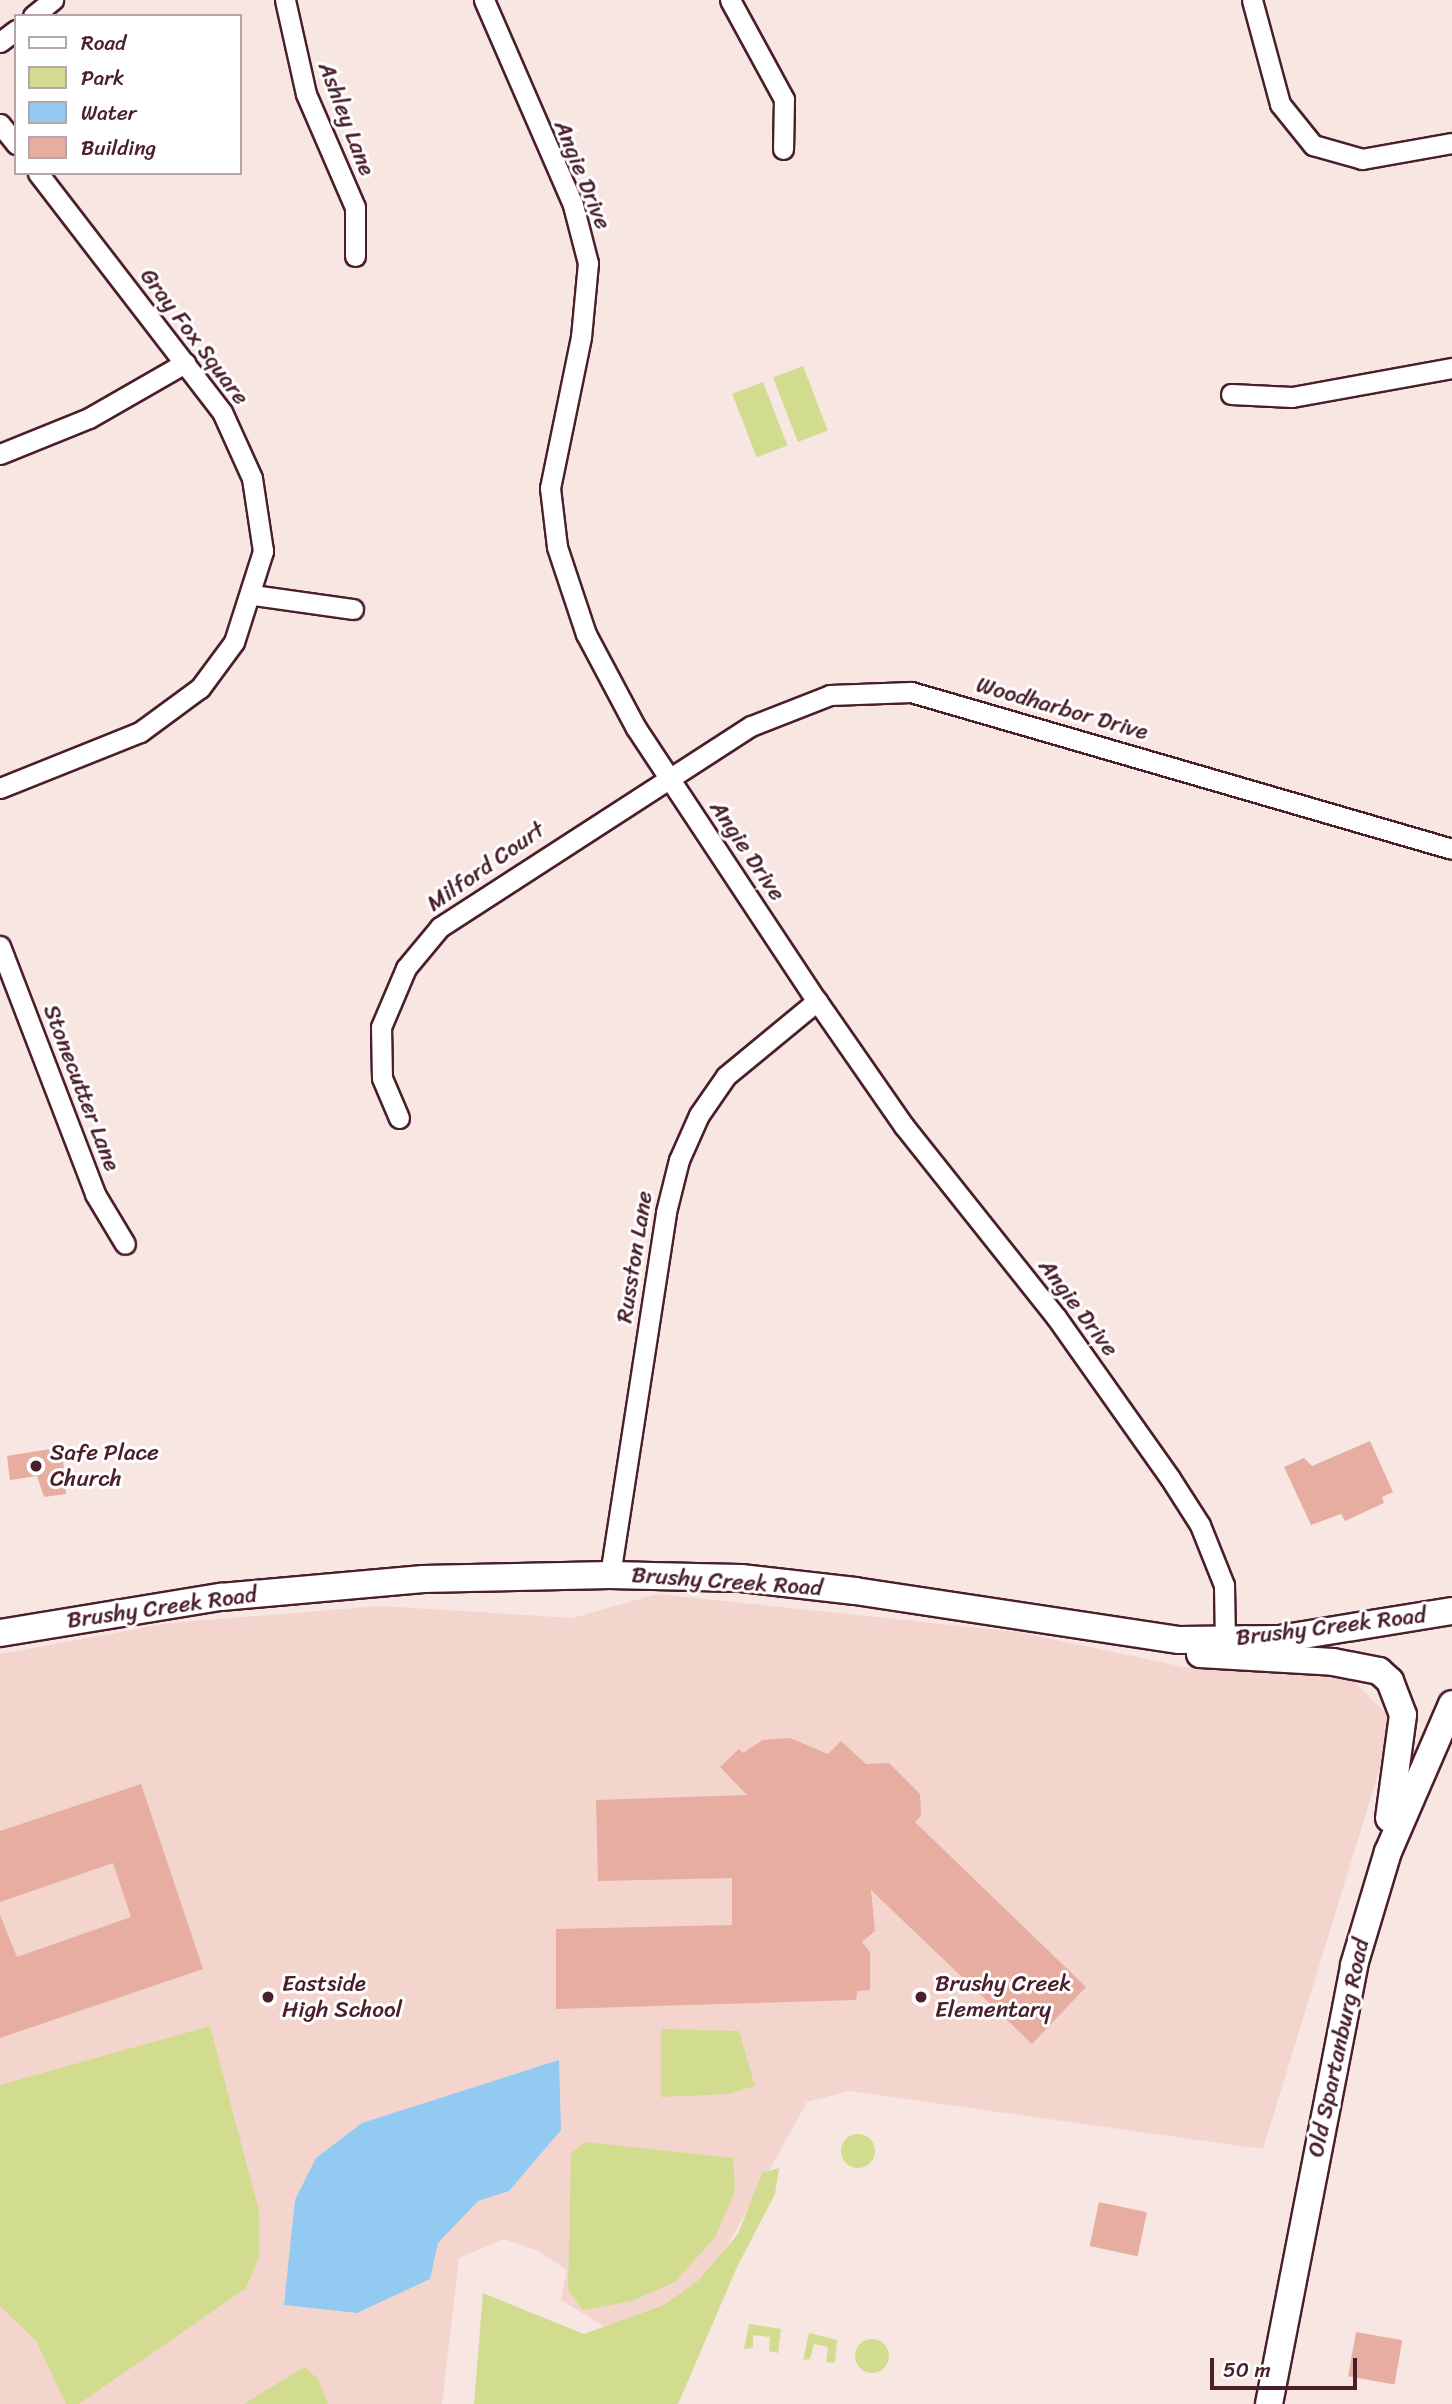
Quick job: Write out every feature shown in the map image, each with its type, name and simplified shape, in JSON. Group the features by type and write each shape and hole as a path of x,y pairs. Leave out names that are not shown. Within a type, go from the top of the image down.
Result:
{"street":[{"path":"36,14 53,0"},
{"name":"Ashley Lane","path":"285,0 306,94 355,207 355,256"},
{"name":"Angie Drive","path":"484,0 573,205 587,263 581,337 552,463 551,511 557,547 605,675 668,777 904,1126 1056,1317 1170,1478 1199,1525 1224,1585 1226,1641"},
{"path":"730,0 784,99 783,149"},
{"path":"1252,0 1280,104 1313,145 1362,159 1452,143"},
{"path":"0,124 14,142"},
{"name":"Gray Fox Square","path":"0,788 140,732 172,713 228,653 253,595 263,538 252,478 222,412 40,175"},
{"path":"0,454 89,418 185,363"},
{"path":"1231,394 1292,397 1452,368"},
{"path":"253,595 353,609"},
{"name":"Woodharbor Drive","path":"668,777 778,713 830,695 884,689 972,708 1452,849"},
{"name":"Milford Court","path":"399,1118 382,1078 381,1027 392,993 420,949 449,919 668,777"},
{"name":"Stonecutter Lane","path":"0,946 95,1194 125,1244"},
{"name":"Russton Lane","path":"610,1575 666,1212 679,1160 699,1115 726,1076 817,1001"},
{"name":"Brushy Creek Road","path":"0,1633 221,1597 423,1579 610,1575 741,1578 965,1604 1093,1627 1226,1641 1289,1637 1452,1611"},
{"path":"1093,1627 1217,1658 1333,1662 1379,1671 1390,1681 1403,1716 1380,1877"},
{"name":"Old Spartanburg Road","path":"1269,2404 1342,2019 1380,1877 1452,1704"}],"shaded area":[{"path":"657,1594 1018,1632 1184,1667 1343,1670 1394,1722 1263,2149 849,2091 807,2102 705,2286 613,2332 561,2300 567,2270 536,2250 503,2239 459,2258 442,2404 0,2404 0,1654 170,1623 380,1606 573,1618"}],"green space":[{"path":"803,366 828,430 798,442 773,377"},
{"path":"763,382 787,445 757,457 732,394"},
{"path":"210,2026 259,2211 259,2257 246,2288 79,2404 66,2404 36,2341 0,2306 0,2085"},
{"path":"661,2029 739,2031 755,2086 728,2094 661,2097"},
{"path":"858,2134 870,2139 875,2151 870,2163 858,2168 846,2163 841,2151 846,2139"},
{"path":"586,2142 733,2158 735,2191 715,2237 675,2282 632,2301 583,2310 568,2290 571,2153"},
{"path":"779,2168 775,2194 737,2267 678,2404 474,2404 483,2293 584,2334 664,2305 699,2280 738,2234 762,2173"},
{"path":"749,2324 781,2329 778,2353 769,2351 770,2337 753,2335 753,2348 744,2349"},
{"path":"809,2333 837,2340 835,2363 826,2362 828,2347 814,2344 810,2359 803,2360"},
{"path":"872,2339 884,2344 889,2356 884,2368 872,2373 860,2368 855,2356 860,2344"},
{"path":"304,2367 317,2378 328,2404 244,2404"}],"water":[{"path":"559,2060 561,2130 509,2191 478,2201 438,2243 430,2279 357,2313 284,2305 295,2200 316,2158 362,2123"}],"building":[{"path":"1370,1441 1393,1492 1382,1497 1384,1503 1345,1521 1341,1514 1311,1525 1284,1467 1304,1458 1312,1466"},
{"name":"Safe Place Church","path":"62,1447 66,1494 44,1497 37,1476 10,1480 7,1456"},
{"path":"790,1738 828,1754 841,1741 866,1764 889,1763 920,1794 921,1816 915,1822 1086,1987 1032,2044 871,1890 875,1931 862,1942 870,1952 870,1990 857,1991 856,2000 556,2009 556,1929 732,1925 732,1878 598,1881 596,1800 747,1795 720,1767 739,1749 743,1753 763,1740"},
{"path":"141,1784 203,1969 0,2038 0,1915 17,1957 131,1917 113,1863 0,1902 0,1831"},
{"path":"1099,2202 1147,2212 1138,2256 1090,2246"},
{"path":"1356,2332 1402,2340 1394,2384 1348,2376"}],"place":[{"name":"Safe Place Church","path":"36,1466"},
{"name":"Eastside High School","path":"268,1997"},
{"name":"Brushy Creek Elementary","path":"921,1997"}]}
